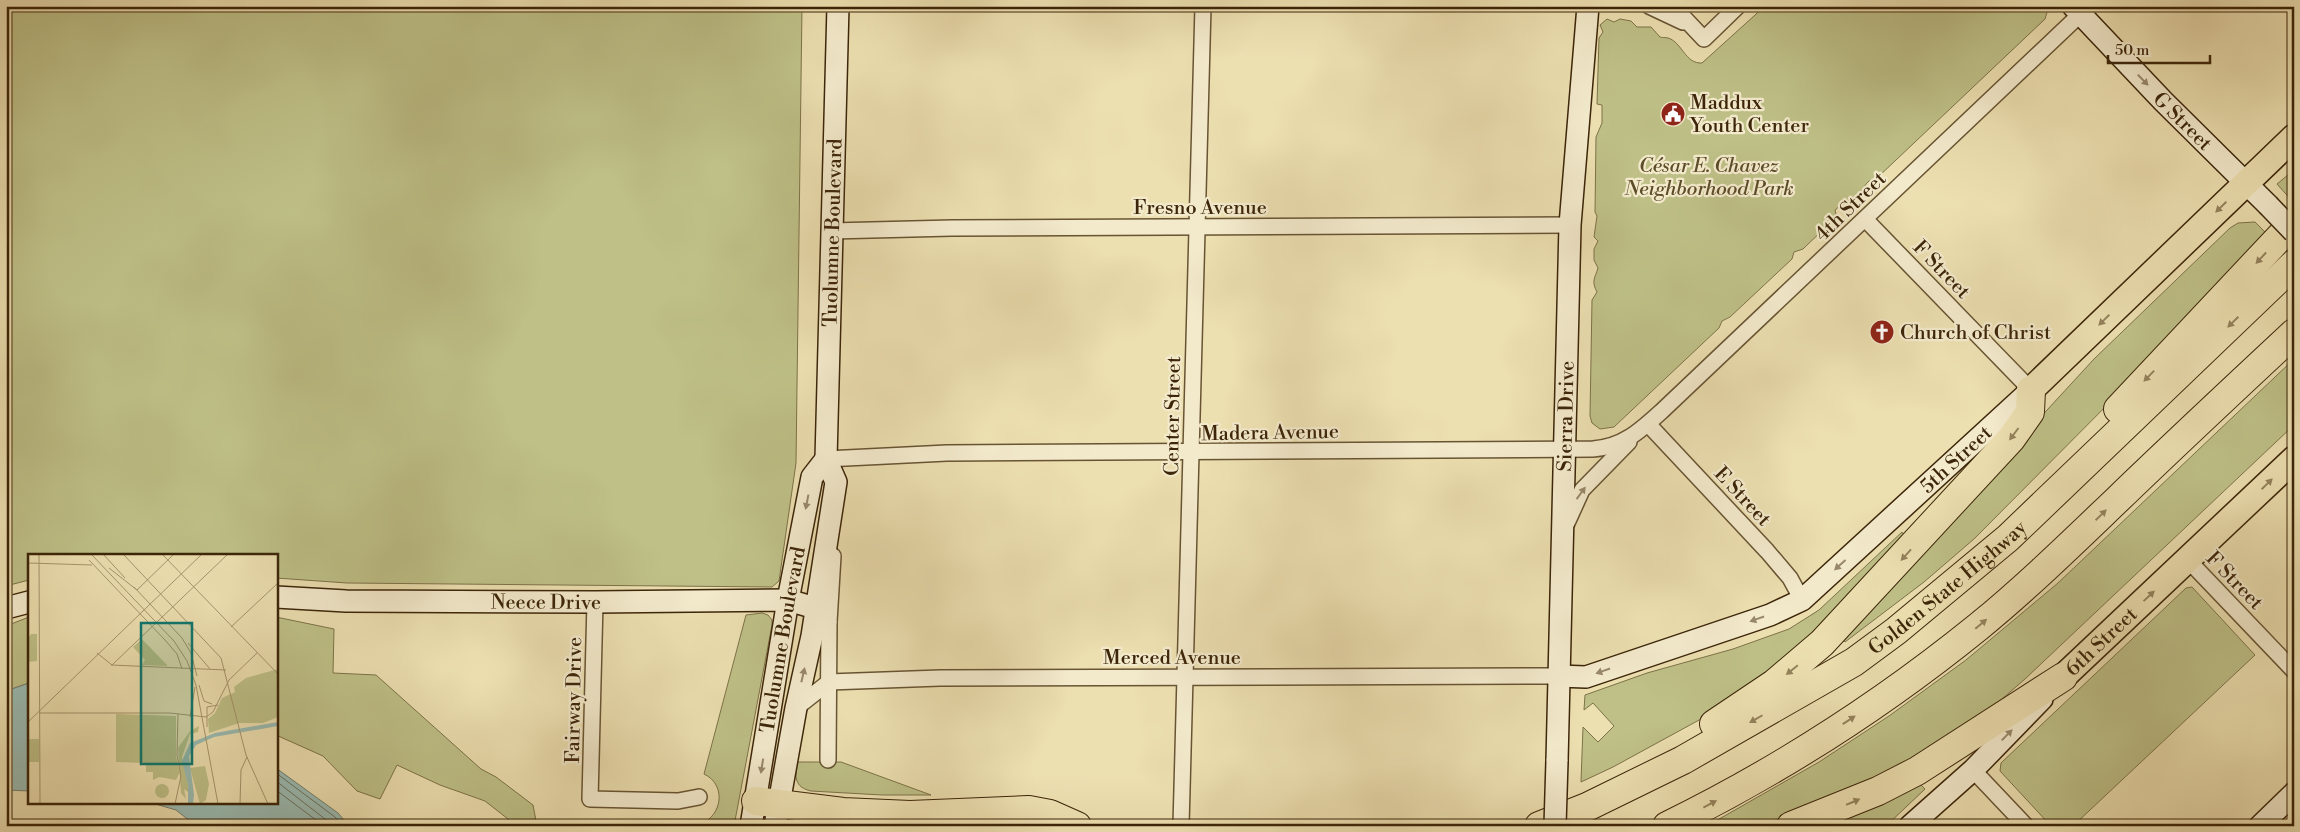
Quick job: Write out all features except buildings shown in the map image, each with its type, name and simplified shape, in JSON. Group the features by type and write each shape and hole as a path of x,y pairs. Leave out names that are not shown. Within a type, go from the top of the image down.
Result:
{"highway":[{"path":"2008,538 2044,487 2294,222"},
{"name":"Golden State Highway","path":"1540,826 1587,807 1683,760 1854,662 1958,582 2008,538 2294,264"},
{"path":"1667,826 1763,775 1800,752 1872,705 1979,626 2050,564 2294,332"},
{"path":"1587,807 1775,683 1822,643 2011,439 2030,412 2032,390"},
{"path":"1791,826 1878,791 1918,771 2063,677"},
{"path":"765,814 843,812 910,815 1028,810 1050,814 1077,826"},
{"path":"990,812 1026,821 1036,826"}],"main road":[{"name":"5th Street","path":"2032,390 2294,137"},
{"name":"6th Street","path":"2063,677 2294,459"}],"street":[{"name":"Tuolumne Boulevard","path":"828,760 829,682 822,615 836,482 826,459 838,6"},
{"name":"Center Street","path":"1181,826 1203,6"},
{"name":"Sierra Drive","path":"1555,826 1570,225 1588,6"},
{"path":"1649,6 1691,26"},
{"path":"1674,6 1704,39 1738,6"},
{"name":"G Street","path":"2081,9 2163,101 2294,232"},
{"name":"4th Street","path":"1563,538 1575,501 1582,490 1619,454 1642,428 1865,219 2081,9"},
{"name":"F Street","path":"1865,219 2032,390"},
{"name":"Fresno Avenue","path":"831,231 952,228 1570,225"},
{"name":"5th Street","path":"1558,676 1586,676 1770,615 1802,600 2032,390"},
{"name":"4th Street","path":"1565,448 1607,448 1622,443 1642,428"},
{"name":"E Street","path":"1642,428 1768,551 1790,578 1802,600"},
{"name":"Madera Avenue","path":"826,459 947,453 1565,448"},
{"name":"Tuolumne Boulevard","path":"765,814 788,600 812,477 826,459"},
{"name":"F Street","path":"2188,560 2294,671"},
{"name":"Neece Drive","path":"278,598 346,601 595,602 788,600 822,615"},
{"path":"6,608 28,602"},
{"name":"Fairway Drive","path":"595,602 590,799 678,801 699,797"},
{"name":"Tuolumne Boulevard","path":"765,814 796,708 812,636 822,615"},
{"name":"Merced Avenue","path":"829,682 940,678 1558,676"},
{"name":"6th Street","path":"1910,826 1973,770 2063,677"},
{"path":"796,708 829,682"},
{"path":"1973,770 2026,826"},
{"path":"2260,826 2294,793"}],"green space":[{"path":"6,6 802,6 796,463 779,581 772,587 347,583 278,578 278,554 28,554 28,580 6,586"},
{"name":"César E. Chavez Neighborhood Park","path":"1765,6 2049,6 2045,19 1877,178 1866,183 1852,203 1843,207 1841,205 1835,210 1836,214 1829,224 1803,249 1794,252 1792,259 1730,317 1722,321 1719,328 1614,427 1600,429 1592,423 1590,416 1592,300 1597,292 1594,282 1598,268 1594,260 1594,249 1598,241 1594,237 1597,216 1595,212 1596,137 1602,123 1602,105 1597,104 1599,38 1603,32 1600,25 1607,19 1614,22 1620,19 1631,21 1637,27 1651,27 1660,37 1673,40 1691,60 1702,63"},
{"path":"2294,170 2294,203 2277,184"},
{"path":"2255,222 2268,235 2137,375 1974,539 1924,582 1845,642 1840,635 2094,359 2230,228 2238,223"},
{"path":"2294,359 2294,425 2025,679 1995,705 1901,768 1834,798 1761,826 1707,826 1819,762 1889,716 1966,660 2058,583"},
{"path":"1902,532 1905,537 1843,607 1771,674 1701,719 1613,767 1581,782 1583,727 1598,742 1614,726 1593,703 1584,710 1585,695 1647,673 1733,649 1789,629 1819,610"},
{"path":"2192,587 2255,655 2073,826 2051,826 2000,771 2001,763 2186,588"},
{"path":"762,613 768,615 772,620 772,625 734,826 687,826 689,820 705,822 711,817 718,805 719,798 716,784 704,774 746,615"},
{"path":"28,617 28,683 6,691 6,626"},
{"path":"278,617 334,629 333,673 376,675 481,769 496,777 533,805 537,826 508,826 508,819 485,801 440,785 397,765 380,799 357,791 323,756 278,736"},
{"path":"797,762 841,762 931,795 882,795 811,791 801,787 797,781"},
{"path":"1918,782 1925,789 1886,826 1827,826"}],"water":[{"path":"28,683 28,791 6,790 6,691"},
{"path":"278,769 338,813 349,826 196,826 176,810 155,804 278,804"}],"place":[{"name":"Maddux Youth Center","path":"1673,114"},
{"name":"Church of Christ","path":"1882,332"}]}
